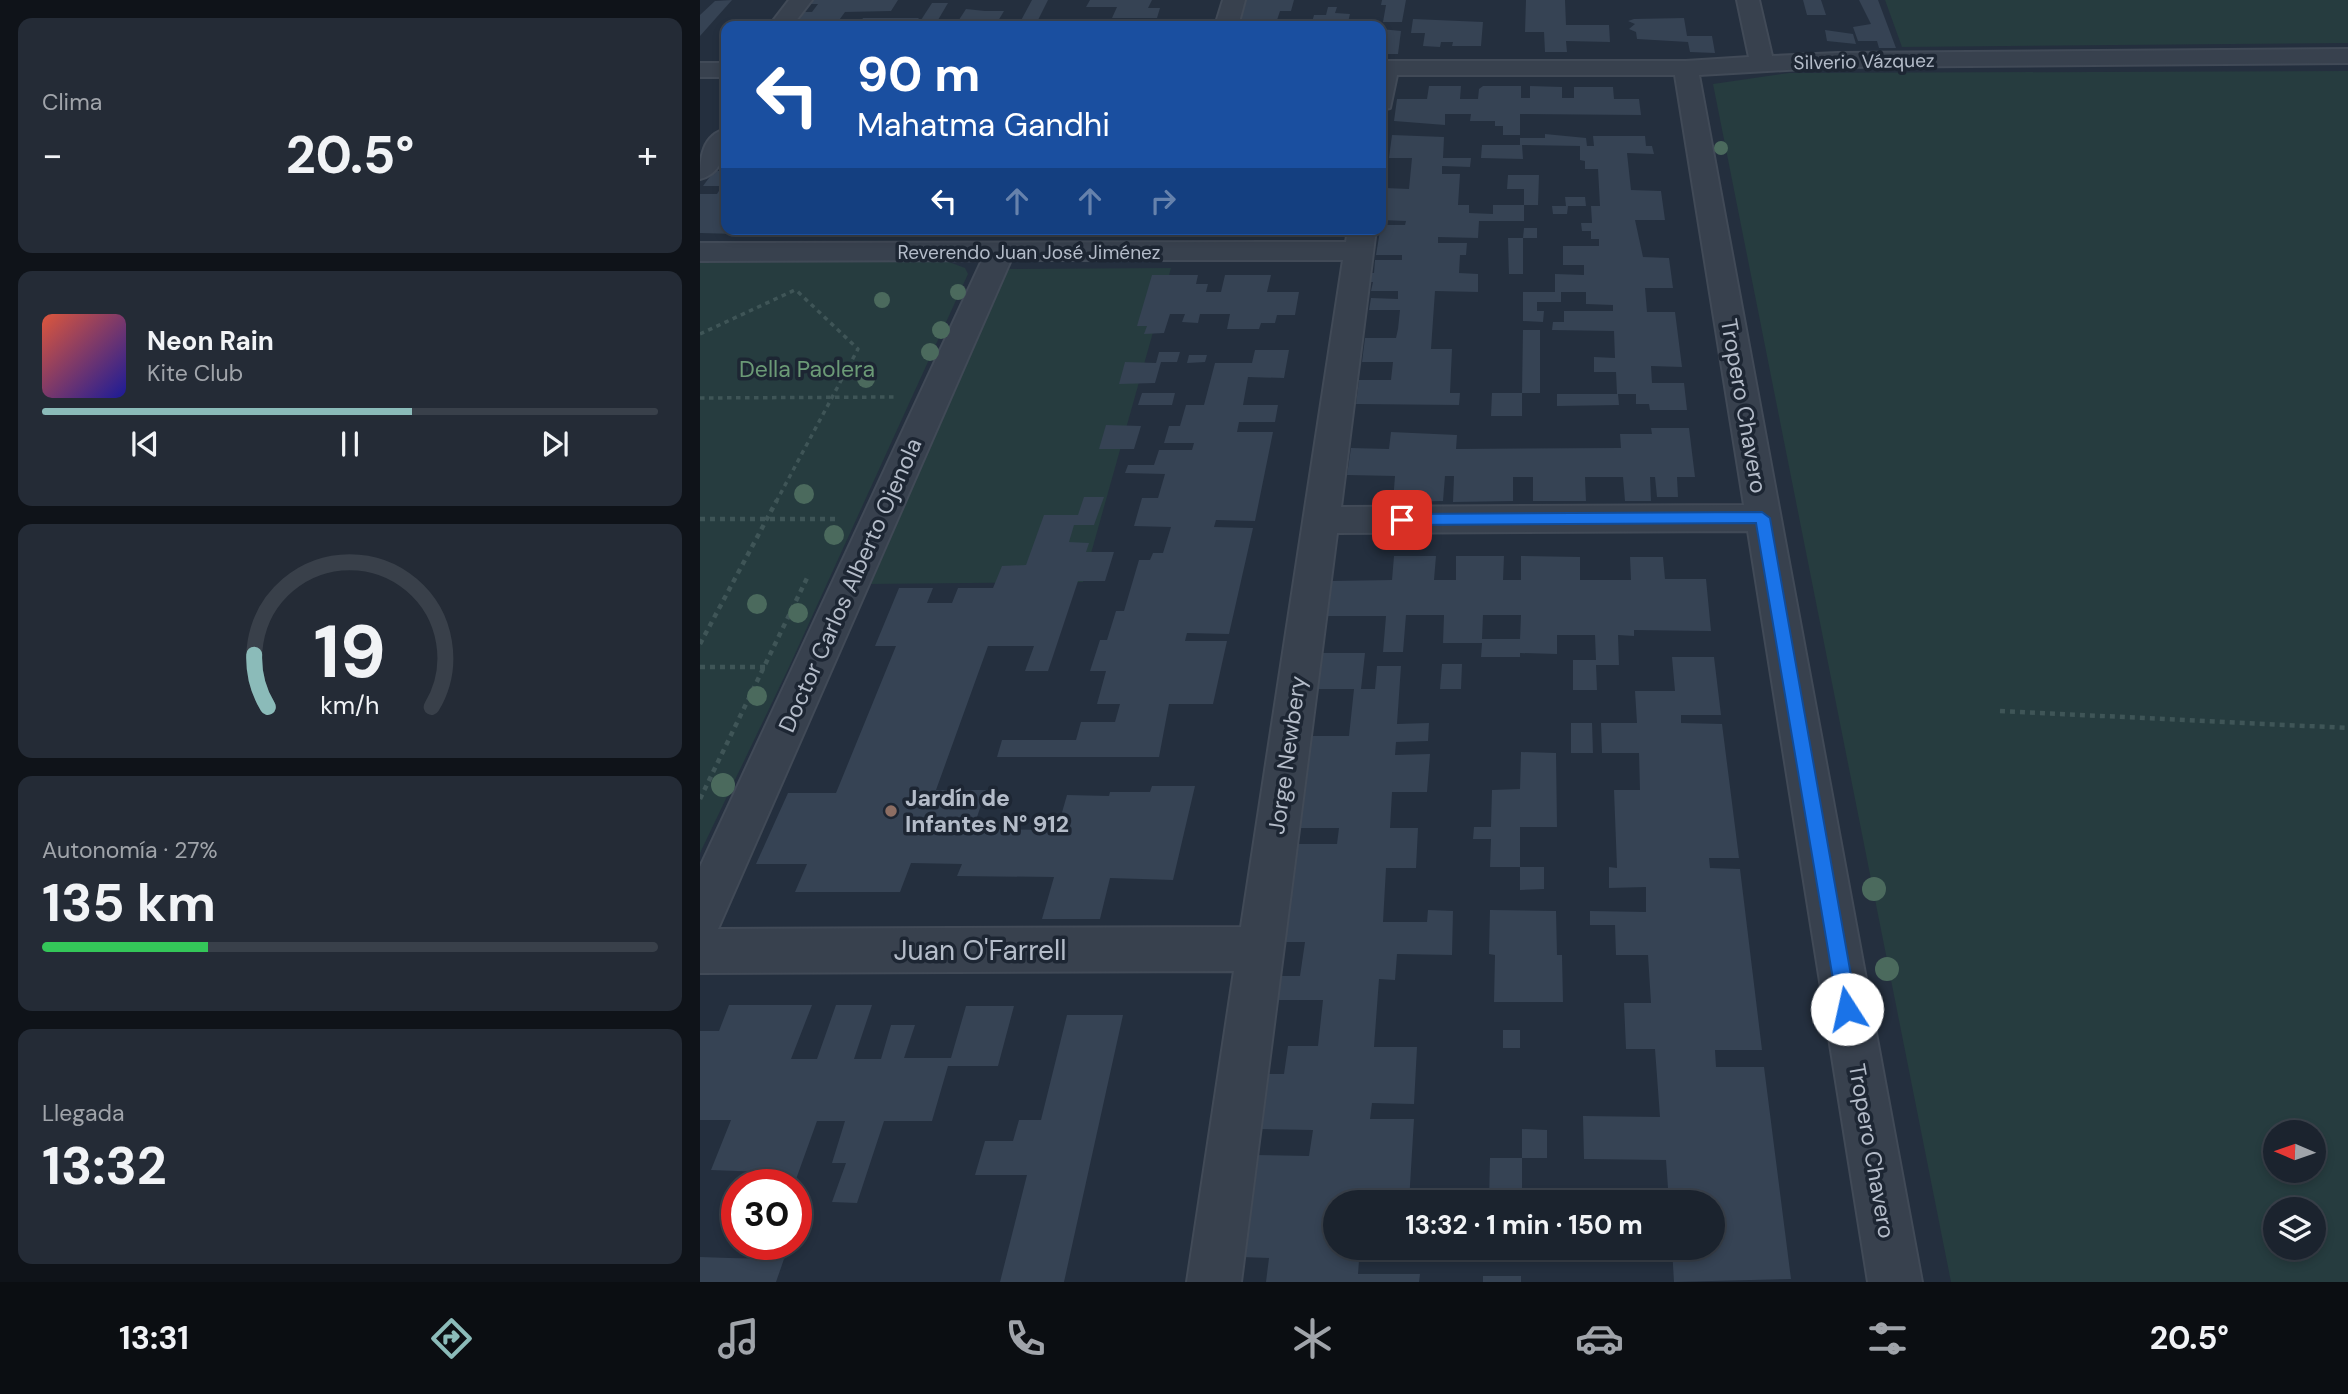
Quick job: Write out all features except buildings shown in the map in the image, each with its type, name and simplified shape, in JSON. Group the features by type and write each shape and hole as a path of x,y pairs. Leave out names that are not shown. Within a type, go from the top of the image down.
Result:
{"street":[{"path":"784,21 801,0"},
{"path":"1228,21 1234,0"},
{"path":"1748,0 1762,64"},
{"name":"Silverio Vázquez","path":"1386,68 1686,68 1851,60 2348,56"},
{"name":"Tropero Chavero","path":"1686,68 1895,1282"},
{"path":"700,70 721,70"},
{"path":"700,172 715,144"},
{"name":"Reverendo Juan José Jiménez","path":"700,252 1000,252 1360,240"},
{"name":"Jorge Newbery","path":"1214,1282 1360,240"},
{"name":"Doctor Carlos Alberto Ojenola","path":"700,917 879,519 917,391 1000,252"},
{"path":"1319,520 1762,518"},
{"name":"Juan O'Farrell","path":"700,951 1260,949"}],"path":[{"path":"700,334 796,290 858,349 700,644"},
{"path":"700,398 894,397 917,391"},
{"path":"894,397 917,391"},
{"path":"888,410 894,397"},
{"path":"830,531 841,507"},
{"path":"700,519 879,519"},
{"path":"700,799 811,569"},
{"path":"700,667 813,667"},
{"path":"2000,711 2348,728"}],"green space":[{"path":"1885,0 2348,0 2348,43 1902,47"},
{"path":"2348,71 2348,1282 1951,1282 1713,84 1789,73"},
{"name":"Della Paolera","path":"700,262 949,262 965,268 968,274 789,667 700,853"},
{"path":"1171,268 1083,582 871,584 1005,269"}],"place":[{"name":"Jardín de Infantes N° 912","path":"891,811"}],"route":[{"path":"1402,520 1762,518 1847,1009"}]}
